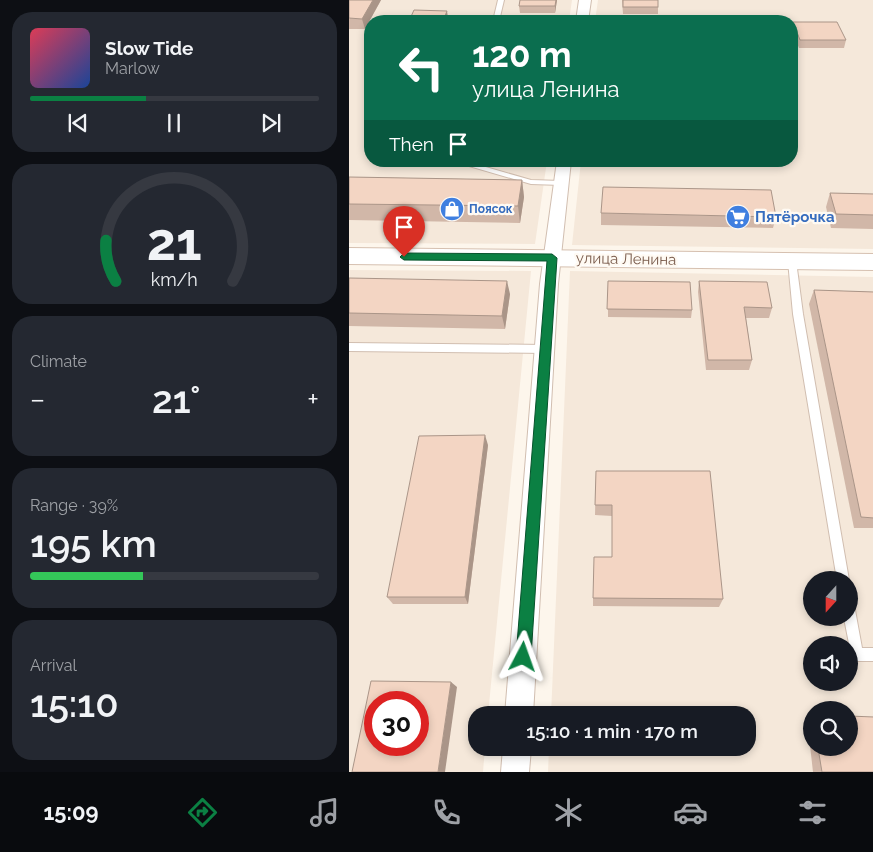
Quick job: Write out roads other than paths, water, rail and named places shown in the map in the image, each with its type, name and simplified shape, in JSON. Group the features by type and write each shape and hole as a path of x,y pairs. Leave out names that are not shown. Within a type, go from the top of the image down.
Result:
{"street":[{"path":"583,15 585,0"},
{"path":"520,706 552,258 563,167"},
{"name":"улица Ленина","path":"349,256 873,262"},
{"path":"515,772 516,756"}],"lane":[{"path":"497,15 501,0"},
{"path":"478,167 531,182 561,184"},
{"path":"792,261 798,314 841,571"},
{"path":"349,347 545,350"},
{"path":"852,626 857,654 873,655"}],"place":[{"name":"Поясок","path":"452,209"},
{"name":"Пятёрочка","path":"738,217"}]}
